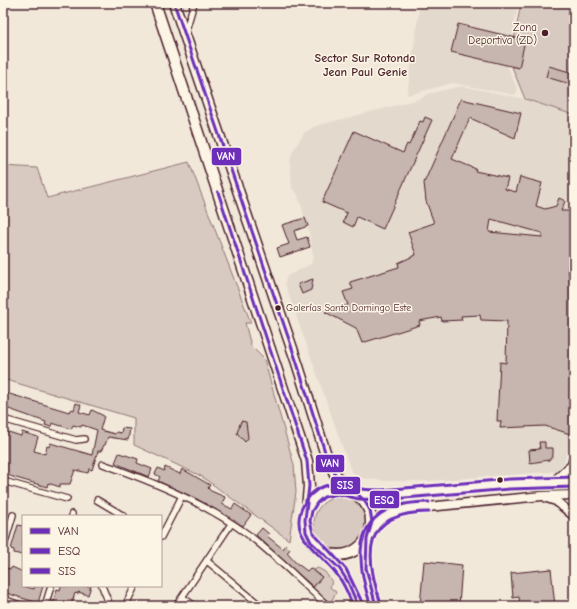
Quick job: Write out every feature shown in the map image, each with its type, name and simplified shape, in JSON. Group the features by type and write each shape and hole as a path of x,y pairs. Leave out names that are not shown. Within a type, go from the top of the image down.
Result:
{"highway":[{"path":"155,3 307,461 309,486 305,520 306,532 312,542 339,568 348,582 354,603"},
{"path":"174,3 185,39 292,349 325,452 336,476 345,489"},
{"path":"307,509 313,499 322,492 333,488 355,492 364,500 370,510 372,522 368,536 366,568 376,606"},
{"path":"320,550 330,554 350,554 358,549 368,536"}],"main road":[{"path":"573,461 574,476"},
{"path":"552,483 573,461"},
{"path":"355,492 388,494 496,485 574,482"},
{"path":"368,536 379,522 388,516 407,508 542,496 574,495"},
{"path":"542,496 556,501 574,516"}],"street":[{"path":"185,39 186,25 194,3"},
{"path":"3,419 76,440 84,439"},
{"path":"104,464 158,483 231,524 246,534 328,606"},
{"path":"3,481 67,499"},
{"path":"162,535 182,496"},
{"path":"97,500 122,515"},
{"path":"3,549 13,515"},
{"path":"176,606 231,524"},
{"path":"207,561 261,606"},
{"path":"45,606 51,587"},
{"path":"102,587 110,606"},
{"path":"125,606 134,587"},
{"path":"182,597 195,606"},
{"path":"3,600 23,606"}],"shaded area":[{"path":"420,3 518,3 507,65 518,91 515,95 453,83 407,95"},
{"name":"Zona Deportiva (ZD)","path":"521,3 574,3 574,115 525,99 510,62"},
{"path":"462,86 525,99 574,115 574,428 562,471 428,481 386,481 362,478 351,471 285,284 286,277 311,264 313,256 308,227 297,193 292,188 290,161 293,151 304,133 315,126 422,98 427,94"},
{"path":"189,162 251,323 245,323 251,346 264,359 294,465 296,492 289,540 201,476 134,445 134,418 3,379 3,166 37,168 47,198"},
{"path":"335,497 345,497 355,501 362,508 366,518 366,528 362,538 355,545 345,549 335,549 325,545 318,538 314,528 314,518 318,508 325,501"},
{"path":"318,568 325,572 332,582 330,587 336,592 330,604 312,589 322,577 314,570"}],"building":[{"path":"458,24 525,40 519,68 451,52"},
{"path":"549,66 573,73 570,84 546,77"},
{"path":"461,99 521,113 515,138 470,118 452,159 476,169 475,171 508,178 505,189 516,192 520,177 542,183 536,206 545,209 556,206 559,198 565,201 561,211 574,211 574,239 568,268 574,306 574,419 570,434 545,426 500,428 501,421 497,421 500,362 506,363 507,321 481,320 480,315 461,316 462,320 442,321 441,317 419,321 420,325 362,343 356,328 325,312 348,305 343,292 353,289 350,282 399,267 398,263 416,255 408,232 434,223 426,201 424,183","holes":["491,219 542,233 542,237 489,232"]},
{"path":"425,117 432,120 383,229 357,217 353,227 343,222 347,213 322,202 354,131 403,153 407,144 409,145 420,121 423,122"},
{"path":"305,218 308,226 294,231 297,240 307,237 310,247 280,257 277,248 289,244 282,225"},
{"path":"313,279 311,290 302,294 298,284"},
{"path":"3,392 69,412 72,409 74,410 76,403 81,405 79,412 90,415 92,410 104,416 100,430 115,434 116,432 121,433 122,428 130,429 128,440 108,437 101,451 98,451 92,470 89,469 88,473 75,470 70,484 60,484 60,487 48,483 47,487 13,477 3,473 3,433 5,431 21,436 22,432 38,437 34,451 45,454 47,446 49,447 50,443 92,455 97,430 82,425 81,427 73,425 71,429 52,423 51,427 45,425 46,422 3,407"},
{"path":"241,421 246,422 248,438 245,442 237,433"},
{"path":"539,442 545,442 545,448 553,448 553,455 549,460 530,463 529,450 540,449"},
{"path":"119,453 138,459 137,463 152,469 149,477 115,463"},
{"path":"165,467 180,474 182,469 191,474 210,485 208,488 211,491 225,497 222,504 232,509 235,504 251,515 243,526 197,499 158,481 160,477 155,474 158,468 164,471"},
{"path":"18,525 22,526 22,555 14,553 14,550 11,549"},
{"path":"262,528 269,534 267,536 283,549 286,545 290,549 287,553 295,562 307,571 310,568 322,577 313,587 256,535"},
{"path":"424,561 462,565 459,606 420,606"},
{"path":"12,567 22,572 22,587 34,589 35,587 43,587 38,603 3,592 3,576 6,568 11,569"},
{"path":"551,569 555,606 520,606 519,597 513,598 511,573"},
{"path":"61,587 91,587 88,595 78,592 78,594 75,593 71,606 52,606 57,589 60,590"}],"transit line":[{"name":"VAN","path":"174,3 297,363 325,452 336,476 345,489 355,492 364,500 370,510 372,522 367,539 366,568 376,606"},
{"name":"VAN","path":"218,192 307,461 309,486 305,520 306,532 311,542 339,568 348,582 358,606"},
{"name":"SIS","path":"353,606 340,579 331,567 308,543 302,534 299,525 300,514 307,498 320,488 335,484 362,489 381,490 510,479 574,477"},
{"name":"ESQ","path":"363,604 346,569 313,533 310,521 312,511 317,503 324,497 338,494 359,499 381,500 510,489 574,487"},
{"name":"SIS","path":"371,606 361,566 361,548 365,533 373,520 386,510 405,504 429,502"},
{"name":"ESQ","path":"381,604 375,586 372,569 371,553 374,539 380,528 391,519 407,514 429,512"}],"place":[{"name":"Zona Deportiva (ZD)","path":"545,33"},
{"name":"Galerías Santo Domingo Este","path":"278,308"}],"district":[{"name":"Sector Sur Rotonda Jean Paul Genie","path":"365,65"}]}
